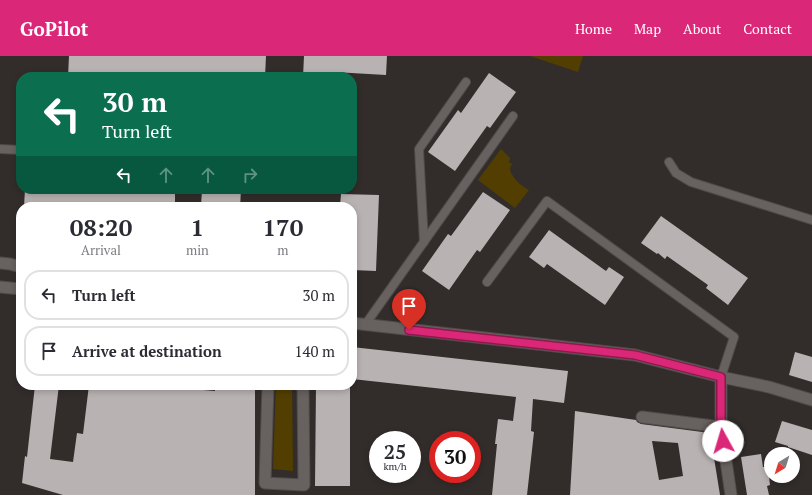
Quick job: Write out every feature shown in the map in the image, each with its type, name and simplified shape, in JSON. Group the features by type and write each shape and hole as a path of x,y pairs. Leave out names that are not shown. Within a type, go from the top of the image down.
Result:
{"street":[{"path":"0,263 16,266"},
{"path":"0,287 16,289"},
{"path":"357,323 635,355 721,377 769,387 812,400"},
{"path":"721,377 721,427 731,495"},
{"path":"268,390 265,483 304,485 303,390"},
{"path":"642,417 721,427"}],"lane":[{"path":"424,242 419,149 466,82"},
{"path":"365,324 513,116"},
{"path":"0,149 16,150"},
{"path":"669,162 676,173 692,182 812,220"},
{"path":"487,282 546,201 734,337 721,377"}],"shaded area":[{"path":"530,56 583,56 578,72"},
{"path":"501,149 510,158 509,162 512,164 510,171 514,177 519,183 529,190 515,208 478,180"},
{"path":"276,390 292,390 293,471 273,469"}],"building":[{"path":"69,56 266,56 265,72 68,72"},
{"path":"304,56 387,56 386,75 357,73 357,72 303,72"},
{"path":"489,73 516,92 490,128 487,126 455,171 428,152 458,110 461,113"},
{"path":"483,192 510,210 480,252 477,250 449,290 422,271 448,234 451,236"},
{"path":"25,194 175,194 175,202 24,202"},
{"path":"202,194 241,194 240,202 201,202"},
{"path":"341,194 379,195 376,271 357,270 357,202 340,202"},
{"path":"661,216 748,278 728,305 706,288 708,285 667,256 665,259 641,243"},
{"path":"549,230 606,271 609,267 624,277 605,305 547,264 544,268 529,257"},
{"path":"357,348 568,371 564,403 533,399 531,431 534,432 527,495 492,495 498,419 513,421 516,397 357,380"},
{"path":"795,352 812,357 812,382 789,375"},
{"path":"34,390 58,390 50,459 73,462 77,433 83,434 88,390 255,390 255,495 63,495 22,483 25,456 27,457"},
{"path":"316,390 350,390 350,486 315,486"},
{"path":"575,411 636,420 641,424 710,433 720,495 570,495","holes":["652,441 678,443 683,476 659,480"]},
{"path":"782,421 812,430 812,455 800,451 800,447 788,447 775,442"},
{"path":"761,454 764,467 764,483 770,483 770,485 767,486 769,495 747,495 741,457"}],"route":[{"path":"409,330 635,355 721,377 721,427 723,441"}]}
